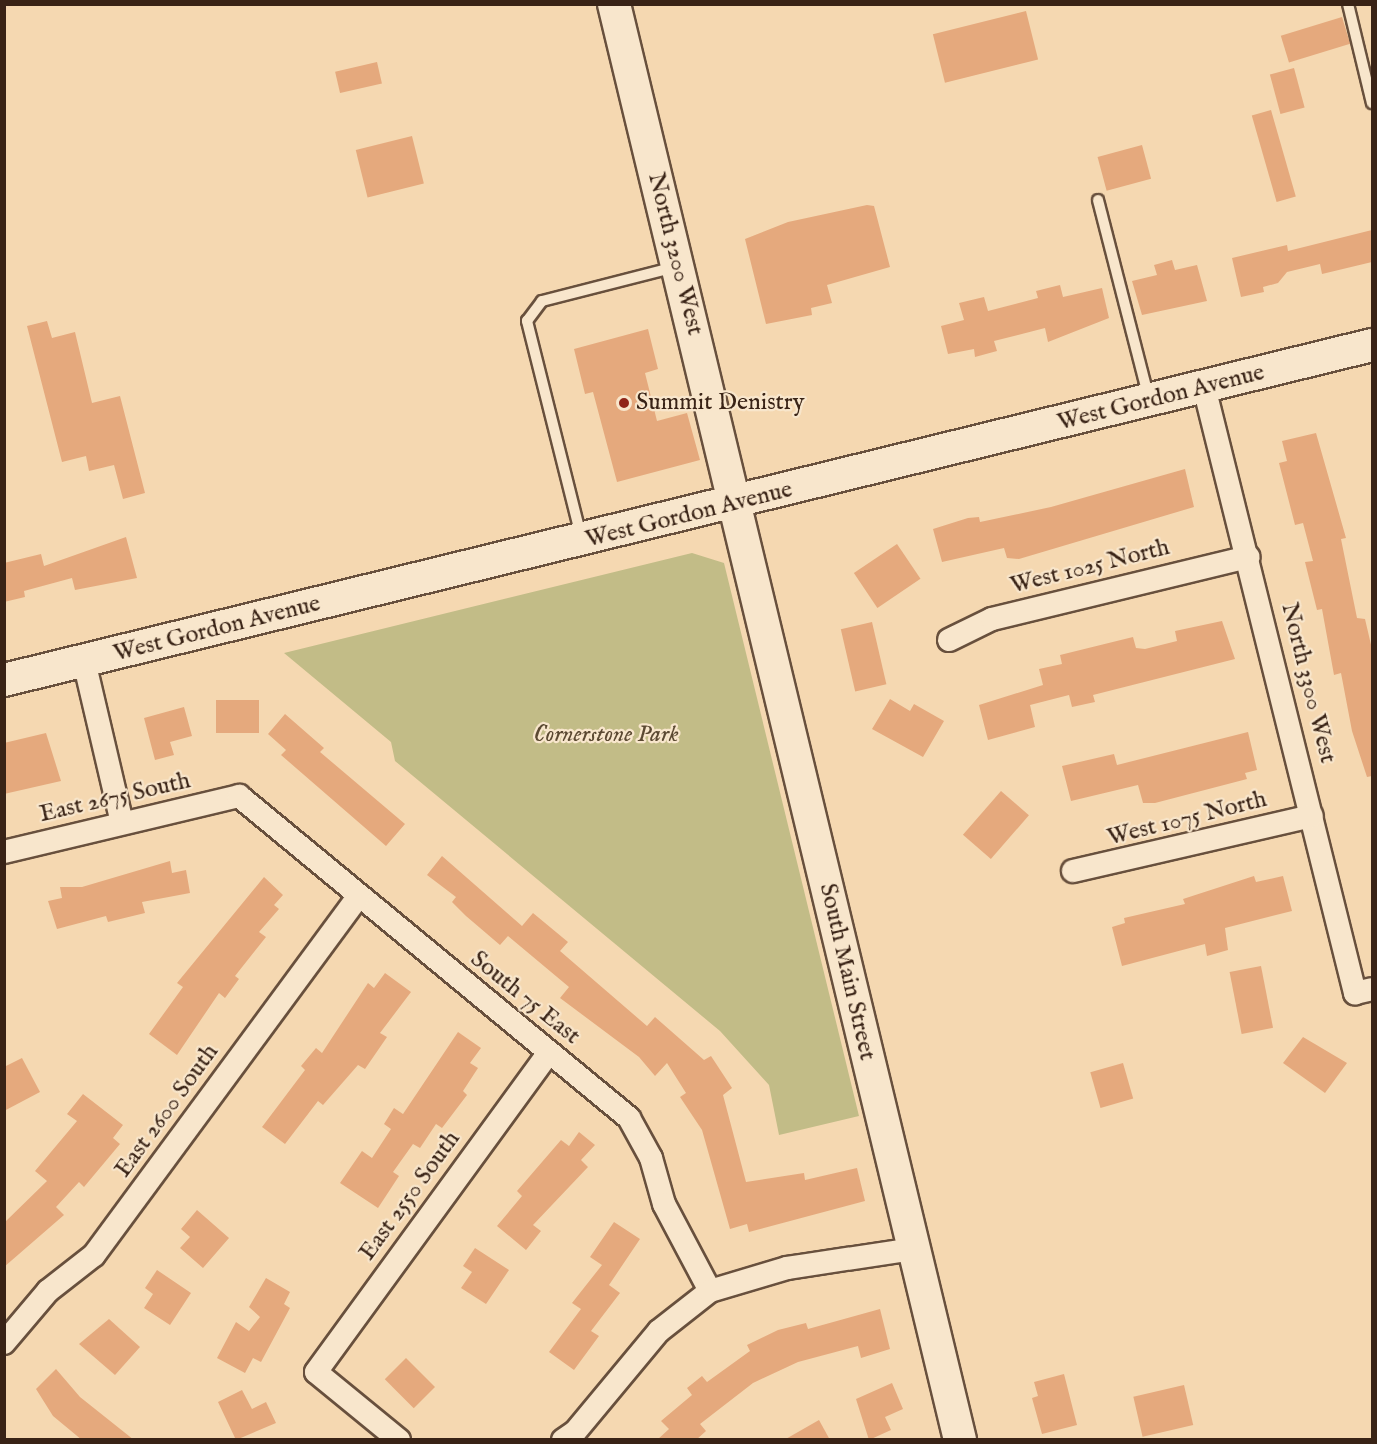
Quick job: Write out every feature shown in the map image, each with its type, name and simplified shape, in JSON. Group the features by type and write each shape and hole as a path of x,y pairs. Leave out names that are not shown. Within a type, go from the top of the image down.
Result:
{"street":[{"name":"North 3200 West","path":"614,4 736,504"},
{"name":"West Gordon Avenue","path":"4,680 736,504 1372,345"},
{"name":"North 3300 West","path":"1204,387 1249,557 1312,816 1364,991"},
{"name":"South Main Street","path":"736,504 960,1440"},
{"name":"West 1025 North","path":"949,640 992,619 1249,557"},
{"path":"84,661 122,823"},
{"name":"East 2675 South","path":"4,852 239,796"},
{"name":"South 75 East","path":"239,796 358,897 629,1118 651,1158 664,1204 710,1291"},
{"name":"West 1075 North","path":"1073,871 1312,816"},
{"name":"East 2600 South","path":"4,1343 48,1291 94,1255 358,897"},
{"name":"East 2550 South","path":"399,1440 316,1372 549,1053"},
{"path":"563,1440 575,1432 659,1331 710,1291 787,1268 913,1249"}],"lane":[{"path":"1348,4 1372,103"},
{"path":"1098,200 1150,401"},
{"path":"582,541 527,321 542,301 678,266"}],"green space":[{"name":"Cornerstone Park","path":"692,553 724,563 859,1116 779,1135 769,1085 720,1031 395,761 391,742 284,653"}],"building":[{"path":"1026,11 1038,60 945,83 933,34"},
{"path":"1342,17 1350,44 1289,62 1281,36"},
{"path":"377,62 382,83 340,93 335,72"},
{"path":"1294,68 1305,108 1280,114 1270,74"},
{"path":"1271,110 1296,197 1277,202 1252,116"},
{"path":"412,136 424,184 368,198 356,150"},
{"path":"1142,145 1151,179 1107,191 1098,157"},
{"path":"867,205 874,206 890,267 827,285 832,303 811,308 812,315 766,324 745,239 788,222"},
{"path":"1372,230 1372,262 1322,274 1320,264 1287,272 1278,283 1263,287 1264,292 1241,297 1232,258 1287,245 1288,251"},
{"path":"1172,260 1175,270 1197,265 1207,301 1142,315 1132,281 1157,275 1154,265"},
{"path":"1060,285 1063,297 1102,288 1109,318 1048,342 1045,328 994,341 997,351 975,357 974,349 948,354 941,326 964,320 959,303 984,297 988,311 1038,298 1036,291"},
{"path":"47,321 52,338 75,332 92,403 120,396 145,493 123,499 114,465 89,471 86,456 62,462 27,326"},
{"name":"Summit Denistry","path":"648,329 658,369 645,373 657,421 687,413 700,460 617,482 593,392 585,394 574,349"},
{"path":"1316,433 1346,538 1341,539 1357,618 1365,619 1372,649 1372,776 1367,777 1352,731 1341,673 1334,675 1322,609 1317,610 1305,562 1313,561 1303,523 1295,525 1279,463 1287,461 1282,441"},
{"path":"1185,469 1194,507 1019,559 1007,558 1004,548 942,562 933,529 968,518 979,517 980,522 1051,507"},
{"path":"126,537 137,578 75,590 72,578 24,591 25,597 4,602 4,563 41,554 44,566"},
{"path":"897,544 920,579 877,608 854,573"},
{"path":"1222,621 1235,659 1093,695 1095,702 1072,707 1069,695 1030,705 1035,727 988,740 979,705 1043,685 1039,669 1062,664 1060,655 1133,637 1136,648 1145,649 1177,641 1175,631"},
{"path":"872,622 886,684 855,692 841,629"},
{"path":"890,699 910,711 914,704 944,721 923,757 872,729"},
{"path":"216,700 259,700 259,733 216,733"},
{"path":"184,707 192,736 170,742 174,755 155,760 144,718"},
{"path":"285,714 324,748 320,752 405,824 386,846 281,755 286,750 268,734"},
{"path":"1248,732 1257,770 1245,773 1247,779 1155,803 1143,803 1138,785 1071,801 1062,766 1114,754 1117,765"},
{"path":"46,733 61,781 4,794 4,743"},
{"path":"1001,791 1029,815 991,859 963,835"},
{"path":"442,856 522,926 533,913 568,942 560,951 647,1026 655,1017 704,1060 711,1056 732,1088 723,1095 746,1182 804,1173 805,1180 857,1168 865,1201 749,1232 747,1224 730,1229 702,1130 680,1097 686,1093 667,1063 655,1076 639,1057 560,998 569,987 508,936 500,945 466,916 452,902 456,897 427,875"},
{"path":"170,861 172,873 186,870 190,893 142,902 145,913 108,922 106,916 57,929 48,901 62,898 60,887 82,887"},
{"path":"1254,876 1256,882 1283,876 1292,911 1225,928 1228,950 1207,956 1205,944 1122,966 1112,927 1125,923 1124,918 1185,904 1183,899"},
{"path":"264,877 283,895 274,905 279,909 259,932 266,937 235,976 239,979 225,998 219,993 177,1055 149,1034 183,987 177,983"},
{"path":"1261,966 1273,1028 1242,1034 1230,972"},
{"path":"385,973 411,992 380,1033 387,1037 365,1069 358,1065 323,1105 318,1101 285,1144 262,1127 305,1070 301,1066 316,1048 322,1053 368,983 374,988"},
{"path":"458,1032 481,1048 470,1063 478,1068 463,1091 467,1095 442,1128 436,1124 420,1148 413,1144 393,1172 399,1176 378,1208 340,1183 362,1151 372,1158 391,1129 384,1124 394,1108 403,1114"},
{"path":"1303,1037 1347,1063 1325,1093 1283,1063"},
{"path":"22,1058 40,1092 4,1111 4,1067"},
{"path":"1123,1063 1133,1099 1101,1108 1090,1072"},
{"path":"83,1094 123,1125 113,1138 120,1144 84,1187 79,1182 56,1207 64,1215 4,1267 4,1223 47,1181 35,1171 77,1121 67,1114"},
{"path":"579,1132 595,1145 581,1160 588,1167 533,1225 541,1231 526,1250 497,1226 522,1196 517,1191 561,1140 569,1146"},
{"path":"197,1210 229,1238 203,1268 180,1248 190,1237 181,1229"},
{"path":"614,1222 640,1239 609,1285 620,1293 591,1331 599,1336 574,1370 549,1352 581,1309 572,1303 602,1265 590,1257"},
{"path":"475,1248 509,1270 486,1304 461,1288 472,1272 463,1266"},
{"path":"157,1270 191,1293 170,1325 144,1308 153,1294 145,1288"},
{"path":"266,1278 290,1292 284,1304 290,1308 261,1362 253,1358 245,1373 217,1358 236,1322 249,1331 260,1317 249,1307"},
{"path":"880,1309 890,1349 861,1358 858,1346 798,1362 753,1383 700,1424 706,1431 696,1440 657,1440 669,1429 661,1421 692,1395 687,1388 702,1376 707,1382 750,1351 747,1345 778,1330 806,1323 808,1329"},
{"path":"109,1319 140,1347 115,1375 79,1344"},
{"path":"406,1358 435,1387 414,1408 385,1379"},
{"path":"56,1369 80,1397 134,1440 82,1440 53,1416 36,1389"},
{"path":"1064,1374 1077,1425 1042,1434 1032,1398 1038,1396 1034,1382"},
{"path":"892,1383 903,1409 885,1417 891,1430 869,1440 856,1399"},
{"path":"1184,1385 1193,1425 1143,1437 1133,1397"},
{"path":"242,1390 252,1409 266,1402 276,1423 236,1440 218,1402"},
{"path":"819,1420 830,1440 784,1440"}],"place":[{"name":"Summit Denistry","path":"624,403"}]}
